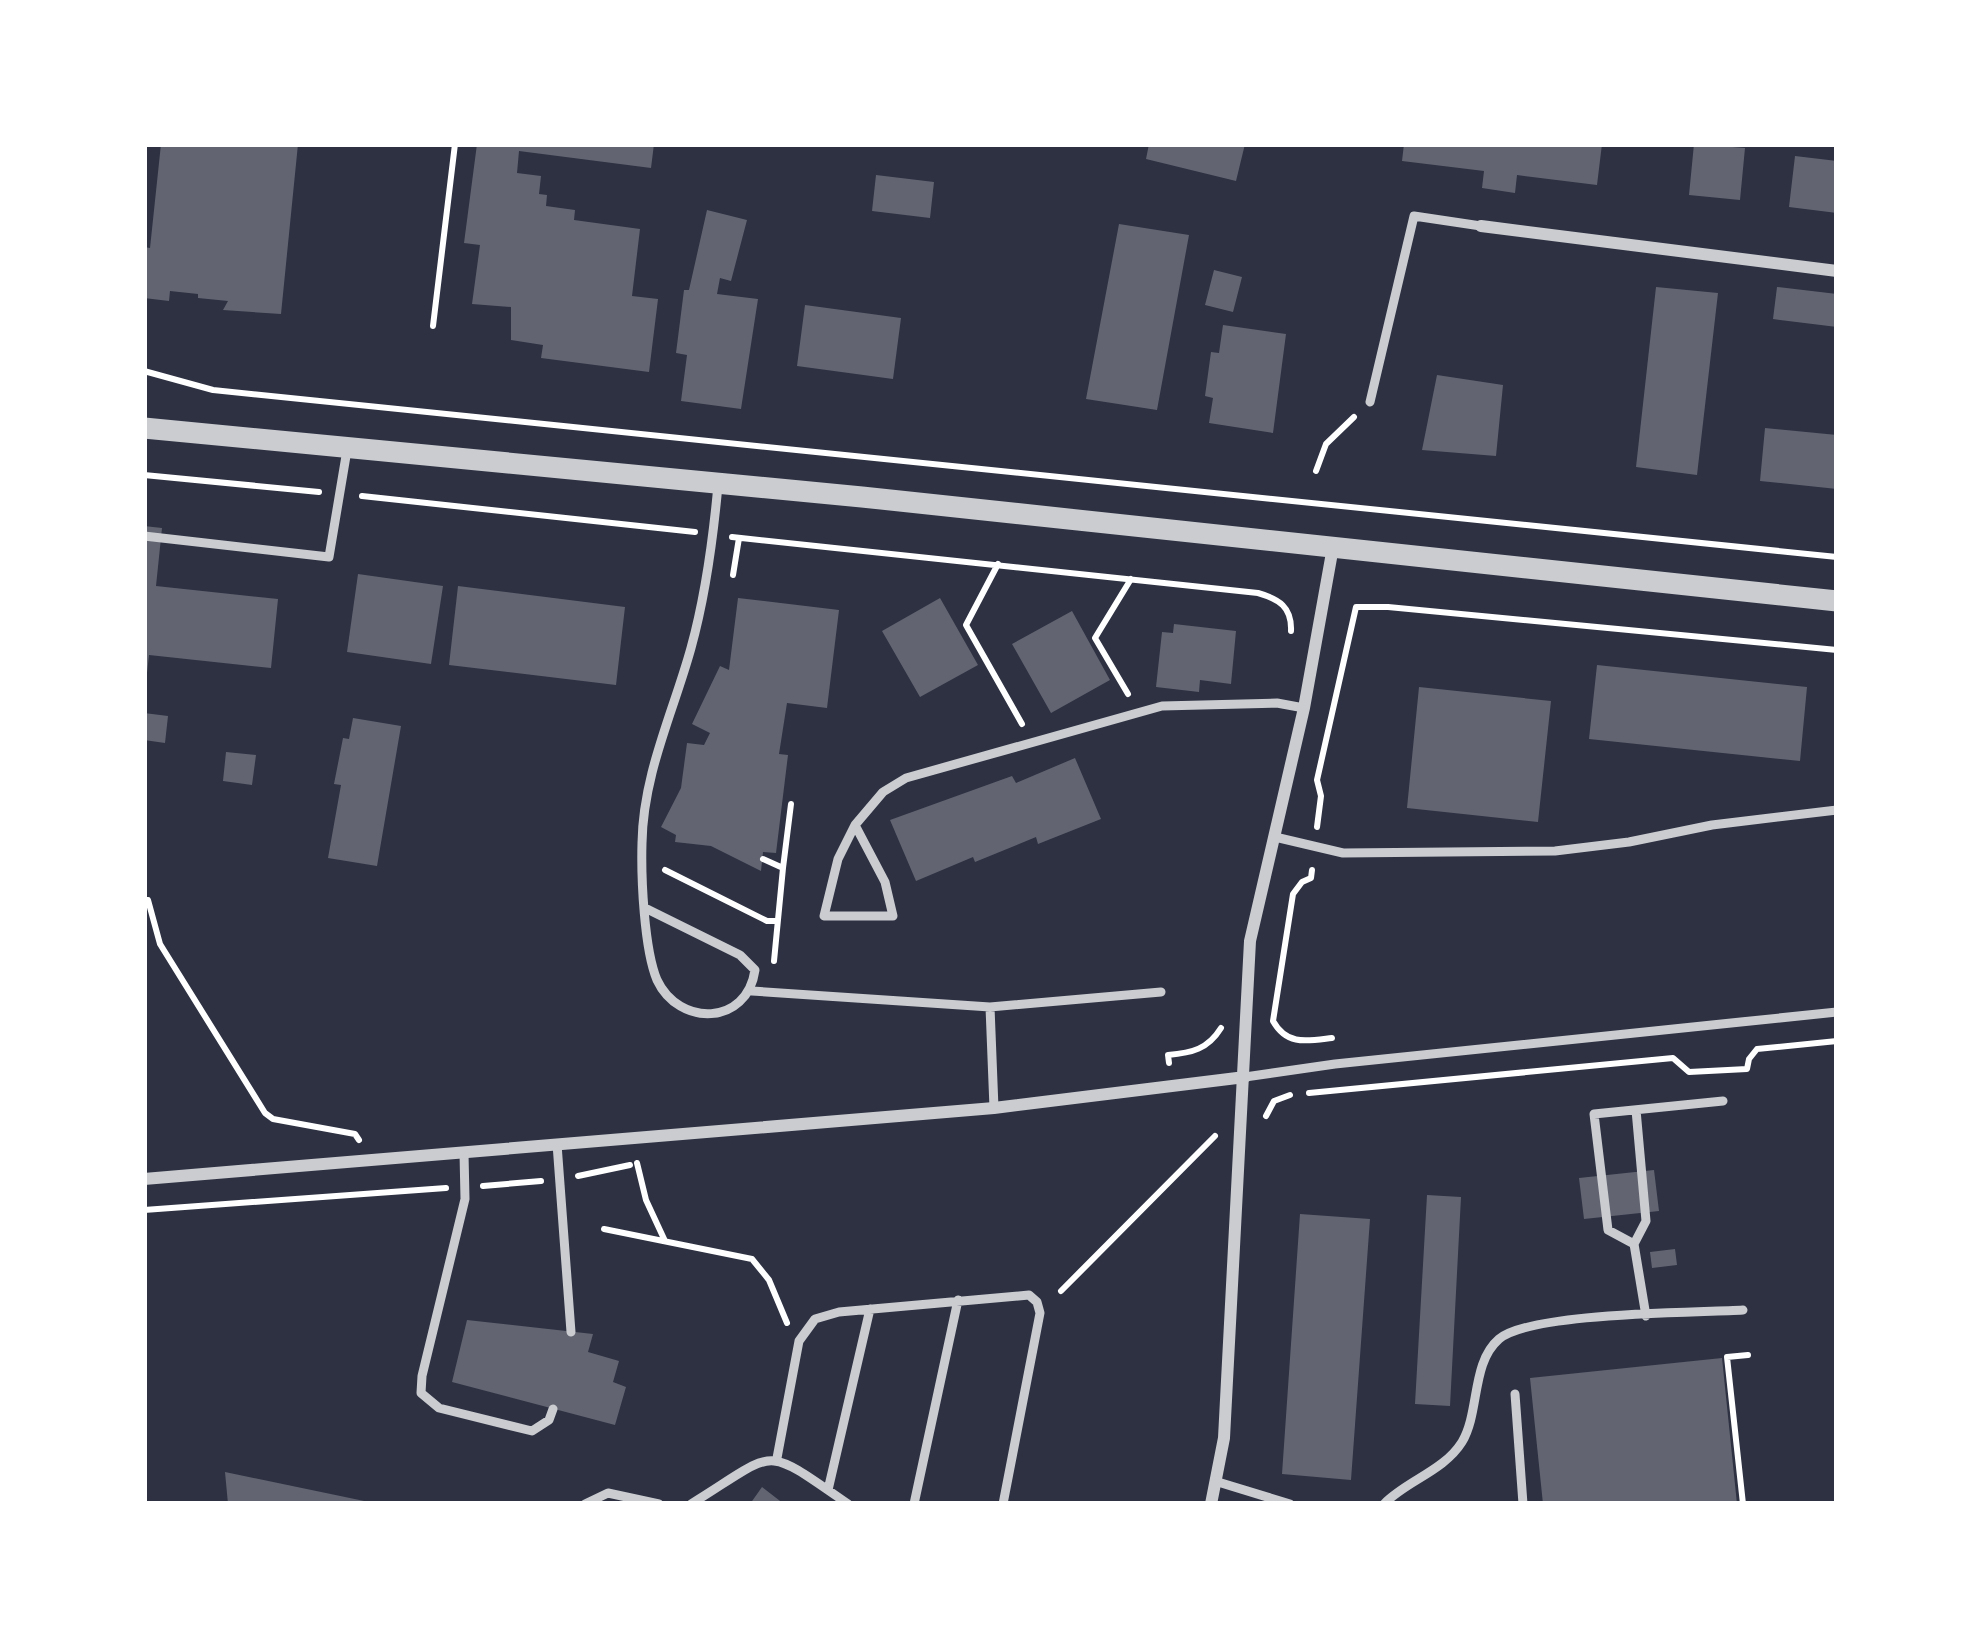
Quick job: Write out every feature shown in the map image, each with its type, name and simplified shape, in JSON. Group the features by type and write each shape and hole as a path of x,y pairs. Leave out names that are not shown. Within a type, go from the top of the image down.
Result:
{"street":[{"path":"1481,226 1837,271"},
{"path":"144,428 1837,601"},
{"path":"1211,1504 1224,1438 1250,941 1304,708 1334,547"},
{"path":"144,1180 994,1108 1245,1077"}],"lane":[{"path":"1370,402 1414,216 1481,226"},
{"path":"144,536 329,556 347,448"},
{"path":"647,909 740,955 755,970 752,991 734,1009 704,1015 671,1000 656,978 647,909 642,845 649,778 707,586 718,484"},
{"path":"856,825 885,882 893,916 824,916 838,859 863,811 906,778 1139,712 1277,703 1304,708"},
{"path":"1275,837 1343,853 1555,851 1837,810"},
{"path":"752,991 990,1007 1161,992"},
{"path":"990,1007 994,1108"},
{"path":"1245,1077 1837,1012"},
{"path":"1634,1244 1608,1230 1594,1114 1723,1101"},
{"path":"1636,1110 1646,1221 1634,1244 1646,1316"},
{"path":"557,1144 571,1332"},
{"path":"464,1153 465,1199 422,1376 422,1393 440,1408 532,1431 549,1420 553,1409"},
{"path":"777,1458 799,1341 815,1318 1029,1295 1040,1313 1003,1504"},
{"path":"914,1504 958,1300"},
{"path":"828,1490 870,1309"},
{"path":"1384,1504 1432,1471 1461,1443 1473,1413 1482,1366 1498,1340 1530,1324 1743,1310"},
{"path":"1515,1394 1523,1504"},
{"path":"691,1504 761,1459 777,1458 848,1504"},
{"path":"1218,1483 1290,1504"},
{"path":"584,1504 608,1493 659,1504"}],"path":[{"path":"433,326 455,144"},
{"path":"144,371 213,390 1837,557"},
{"path":"1316,471 1326,444 1370,402"},
{"path":"144,475 998,564 1277,598 1290,616 1290,646"},
{"path":"731,584 739,538"},
{"path":"998,564 966,625 1033,743"},
{"path":"1132,579 1095,638 1139,712"},
{"path":"1322,796 1317,780 1356,607 1837,650"},
{"path":"771,979 780,931 776,921 790,804"},
{"path":"763,859 783,868"},
{"path":"661,864 683,881 776,921"},
{"path":"1311,878 1302,881 1293,894 1273,1021 1280,1034 1291,1040 1332,1038"},
{"path":"148,900 160,944 265,1113 273,1119 355,1134 371,1161"},
{"path":"1172,1084 1168,1055 1192,1053 1210,1043 1220,1029 1222,1015"},
{"path":"1264,1130 1274,1101 1290,1094 1420,1086 1673,1058 1689,1072 1747,1069 1757,1049 1837,1041"},
{"path":"1061,1291 1219,1132"},
{"path":"637,1163 651,1214 665,1241"},
{"path":"604,1229 752,1259 769,1280 787,1323"},
{"path":"1743,1504 1727,1357 1748,1355"}],"building":[{"path":"161,144 298,144 281,314 223,310 228,301 198,298 198,294 170,291 169,301 144,298 144,247 150,248"},
{"path":"477,144 654,144 651,168 519,151 517,173 541,176 539,194 547,195 546,206 575,210 574,220 640,229 632,296 658,299 649,372 541,358 543,345 511,340 511,307 472,304 480,245 464,243"},
{"path":"1149,144 1245,144 1236,181 1146,159"},
{"path":"1404,144 1602,144 1597,185 1517,175 1515,193 1482,188 1484,171 1402,161"},
{"path":"1694,144 1745,148 1740,200 1689,195"},
{"path":"1795,156 1837,161 1837,213 1789,207"},
{"path":"876,175 934,182 930,218 872,211"},
{"path":"707,210 747,220 731,281 720,278 717,294 758,299 741,409 681,401 687,355 676,353 684,290 689,290"},
{"path":"1119,224 1189,235 1157,410 1086,399"},
{"path":"1214,270 1242,277 1233,312 1205,305"},
{"path":"1656,287 1718,293 1697,475 1636,467"},
{"path":"1777,287 1837,294 1837,327 1773,319"},
{"path":"805,305 901,318 893,379 797,366"},
{"path":"1223,325 1286,334 1273,433 1209,423 1213,398 1205,396 1211,352 1219,353"},
{"path":"1437,375 1503,385 1496,456 1422,450"},
{"path":"1765,428 1837,435 1837,489 1760,481"},
{"path":"144,526 162,528 156,586 278,599 271,668 149,655 144,672"},
{"path":"358,574 443,586 431,664 347,652"},
{"path":"458,586 625,607 616,685 449,665"},
{"path":"738,598 839,610 827,708 787,703 779,754 788,755 776,853 763,852 761,871 711,846 675,842 676,835 661,827 681,788 687,743 704,745 710,733 692,724 720,666 729,670"},
{"path":"940,598 978,665 920,697 882,631"},
{"path":"1072,611 1110,680 1051,713 1012,644"},
{"path":"1174,624 1236,631 1231,684 1200,680 1199,692 1156,687 1162,632 1173,633"},
{"path":"1597,665 1807,687 1800,761 1589,739"},
{"path":"1419,687 1551,701 1538,822 1407,808"},
{"path":"144,713 168,716 165,743 144,740"},
{"path":"353,718 401,726 377,866 328,858 341,785 334,784 343,738 349,739"},
{"path":"226,752 256,755 252,785 223,781"},
{"path":"1075,758 1101,819 1038,844 1036,837 975,862 973,857 916,881 890,820 1012,776 1016,783"},
{"path":"1654,1170 1659,1211 1584,1219 1579,1178"},
{"path":"1427,1195 1461,1197 1450,1406 1415,1404"},
{"path":"1300,1214 1370,1219 1351,1480 1282,1474"},
{"path":"1675,1249 1677,1265 1652,1268 1650,1252"},
{"path":"467,1320 593,1334 588,1352 619,1361 613,1382 626,1387 615,1425 452,1382"},
{"path":"1722,1358 1737,1504 1543,1504 1530,1378"},
{"path":"225,1472 369,1502 228,1504"},
{"path":"762,1487 784,1504 750,1504"}]}
